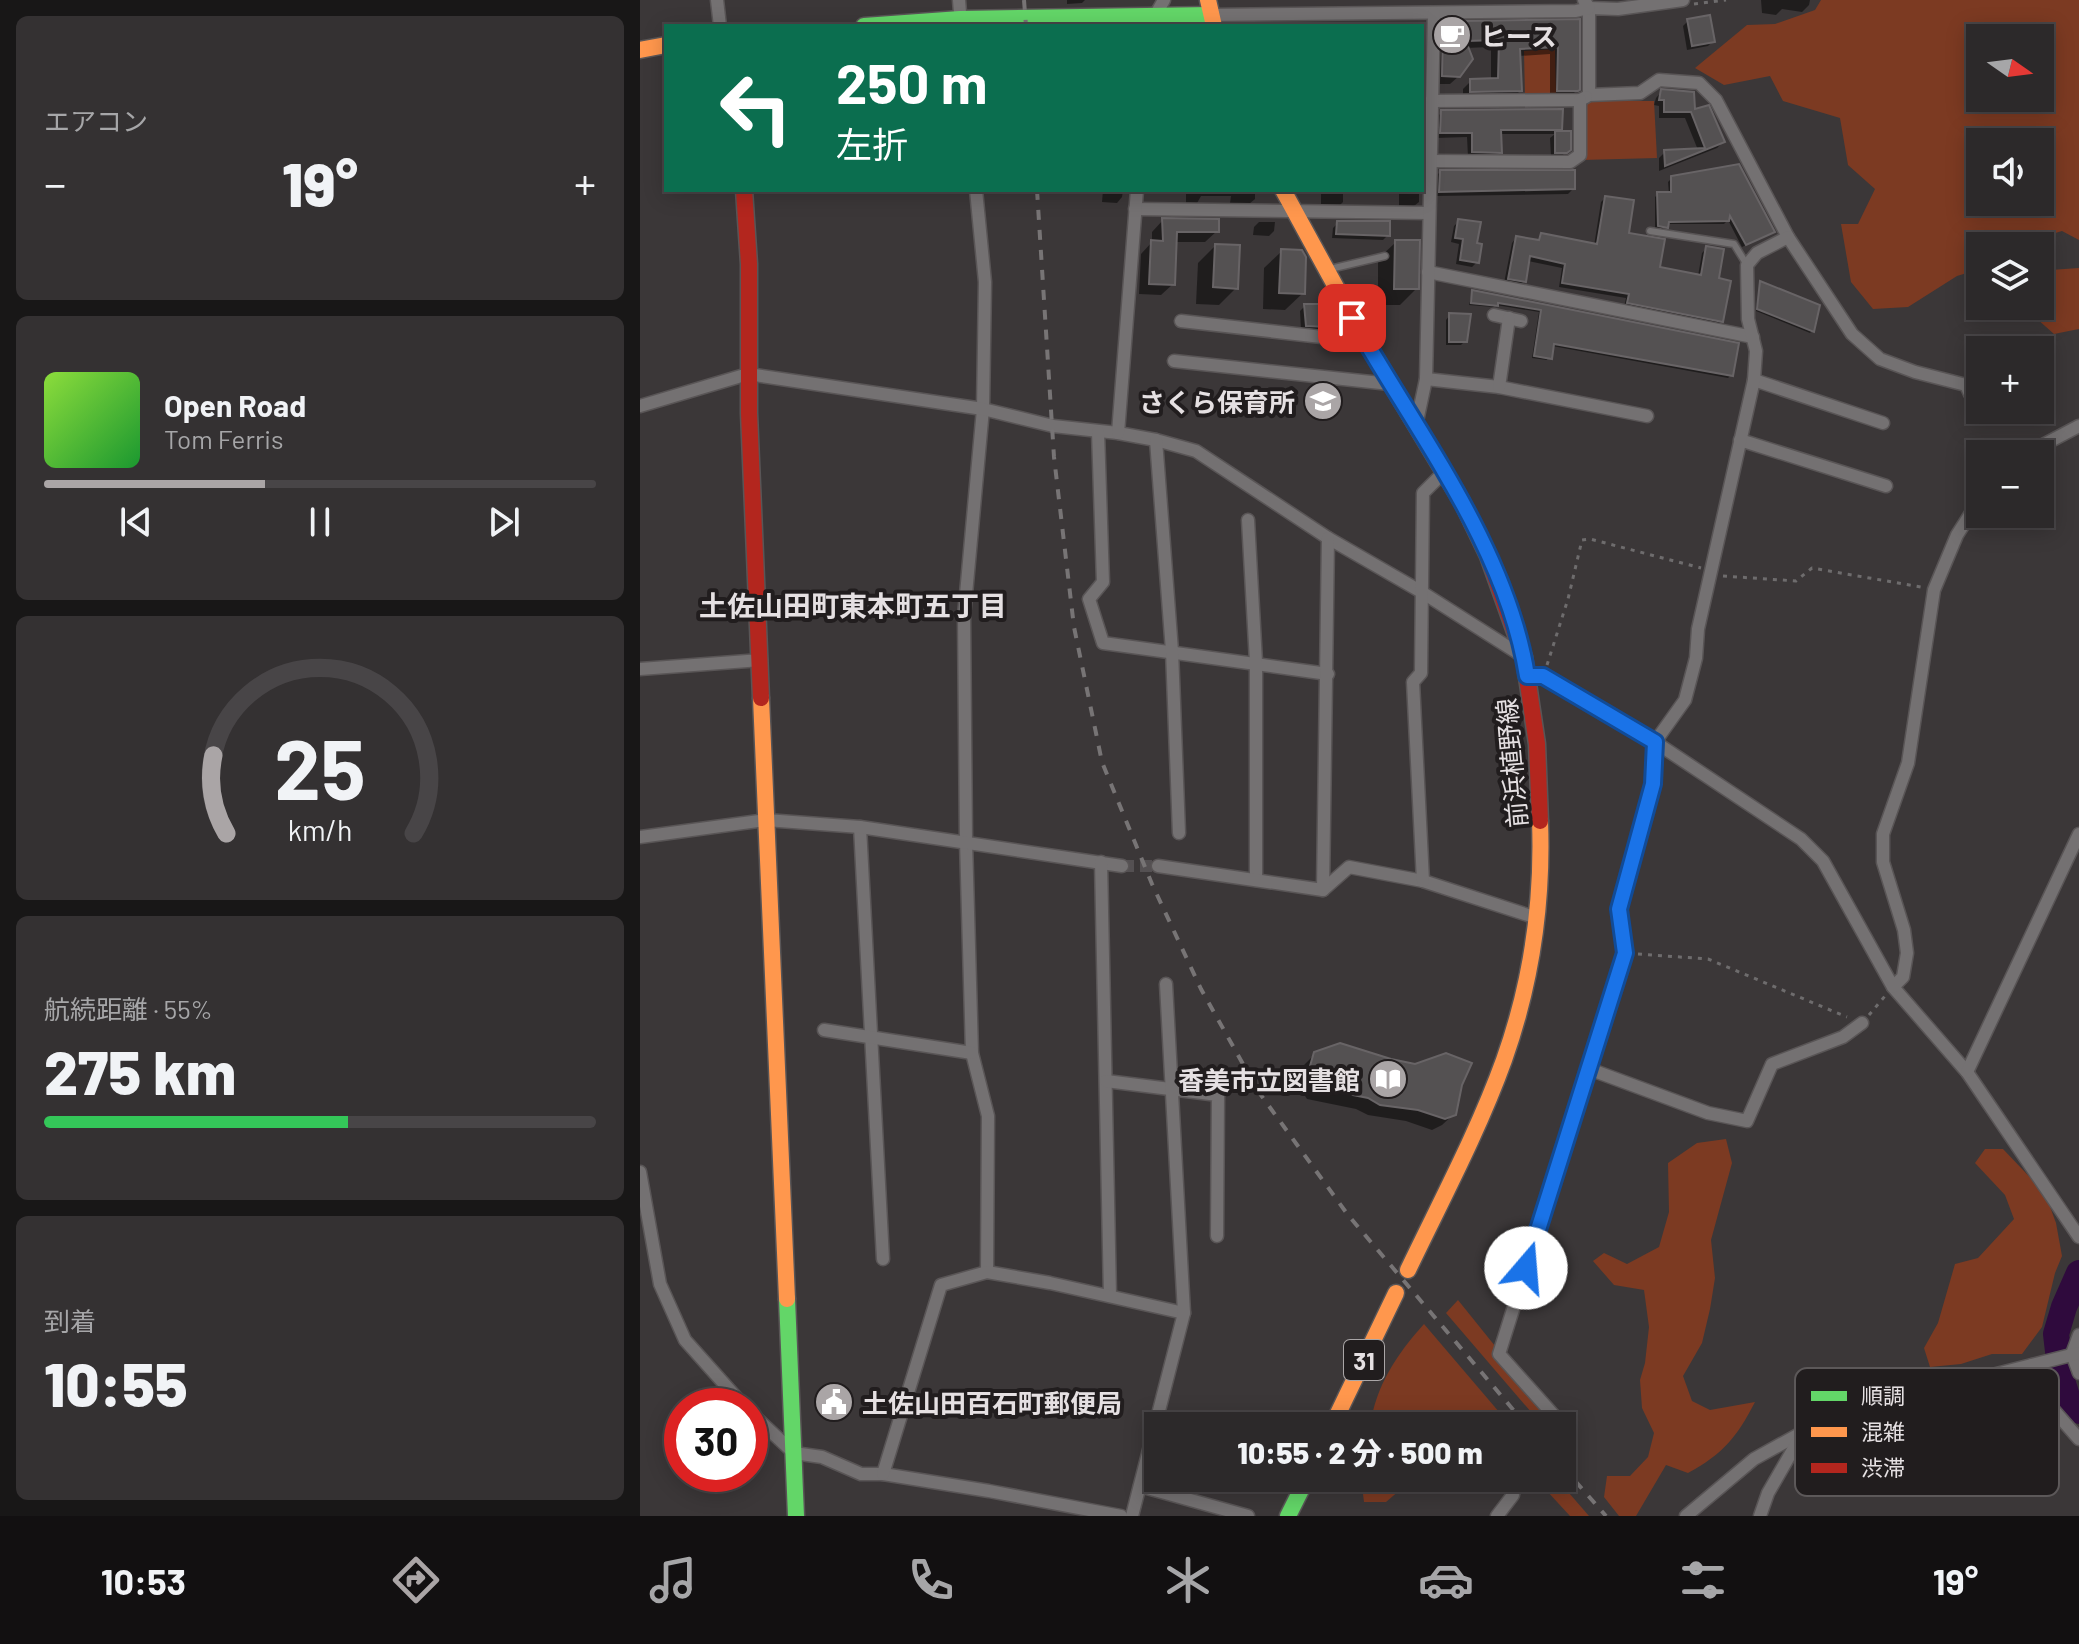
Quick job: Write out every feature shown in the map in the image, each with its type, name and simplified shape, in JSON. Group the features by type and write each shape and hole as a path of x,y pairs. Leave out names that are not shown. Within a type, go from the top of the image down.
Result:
{"street":[{"path":"717,0 720,24"},
{"path":"959,0 960,23"},
{"path":"928,24 1158,13 1576,11 1586,4 1618,9 1677,1"},
{"path":"1431,161 1570,162 1580,155 1586,4"},
{"path":"1416,426 1426,379 1431,161 1426,120 1431,101 1434,13"},
{"path":"640,50 664,45"},
{"path":"1431,101 1584,98 1640,93 1659,80 1699,83 1716,100 1788,237 1852,334 1880,359 1966,385"},
{"path":"744,192 749,264 748,374 796,1516"},
{"path":"976,192 985,282 983,409 964,616 966,841 972,1053 988,1116 987,1272"},
{"path":"1118,433 1137,192"},
{"name":"前浜植野線","path":"1284,192 1390,384 1469,513 1488,556 1524,657 1535,676 1542,870 1537,918 1524,986 1504,1060 1484,1110 1408,1270"},
{"path":"1135,209 1428,213"},
{"path":"1551,1412 1499,1354 1625,953 1619,909 1653,784 1655,742 1685,700 1696,658 1698,629 1754,380 1756,351 1748,319 1747,265 1757,253 1788,237"},
{"path":"1428,272 1753,337"},
{"path":"1494,315 1515,320 1499,387"},
{"path":"1181,321 1366,342"},
{"path":"1174,361 1390,384"},
{"path":"640,406 748,374 983,409 1053,426 1118,433 1196,451 1328,538 1420,591 1524,657"},
{"path":"1426,379 1499,387 1647,416"},
{"path":"1754,380 1883,423"},
{"path":"2052,440 2079,426"},
{"path":"1098,432 1103,582 1089,599 1103,643 1328,674"},
{"path":"1156,440 1172,651 1179,833"},
{"path":"1740,440 1886,486"},
{"path":"1423,881 1413,682 1421,673 1423,493 1444,472"},
{"path":"1248,520 1256,662 1256,880"},
{"path":"1893,987 1903,977 1907,953 1904,930 1883,862 1883,834 1908,763 1934,590 1966,521"},
{"path":"1323,890 1328,538"},
{"path":"640,669 761,660"},
{"path":"1535,676 1655,742 1801,839 1823,861 1893,987 1967,1072 2079,1237"},
{"path":"640,837 766,820 860,827 1122,866"},
{"path":"860,827 883,1259"},
{"path":"1967,1072 2079,834"},
{"path":"1101,862 1110,1296"},
{"path":"1158,866 1323,890 1349,867 1423,881 1537,918"},
{"path":"1132,1516 1184,1313 1166,984"},
{"path":"1589,1069 1708,1113 1747,1121 1772,1064 1843,1037 1862,1023"},
{"path":"824,1030 972,1053"},
{"path":"1106,1081 1218,1095 1217,1236"},
{"path":"640,1172 660,1284 685,1340 728,1388"},
{"path":"883,1474 941,1285 987,1272 1184,1313"},
{"name":"31","path":"1339,1412 1396,1293"},
{"path":"2079,1335 2075,1354 2079,1373"},
{"path":"2018,1368 2075,1354"},
{"path":"2037,1363 2038,1368"},
{"path":"2059,1416 2079,1439"},
{"path":"768,1429 794,1453 822,1457 861,1474 883,1474 1052,1501 1121,1516"},
{"path":"1686,1516 1754,1459 1795,1436"},
{"path":"1760,1516 1768,1493 1795,1446"},
{"path":"1140,1486 1248,1516"},
{"path":"1288,1516 1300,1492"},
{"path":"1497,1516 1513,1495"}],"lane":[{"path":"1650,231 1734,244 1747,265"},
{"path":"1325,271 1385,256"}],"path":[{"path":"1702,5 1726,0"},
{"path":"1535,676 1568,599 1582,540 1590,539 1721,576 1796,581 1812,568 1934,590"},
{"path":"1625,953 1708,959 1862,1023 1893,987"}],"shaded area":[{"path":"1821,0 2079,0 2079,240 2062,231 1966,232 1966,273 1908,307 1873,309 1851,282 1841,224 1858,224 1875,189 1848,165 1840,118 1783,101 1770,76 1724,85 1695,68 1747,25 1775,24 1815,10"},
{"path":"1555,49 1556,96 1525,98 1524,51"},
{"path":"1583,101 1654,101 1657,158 1582,160"},
{"path":"2079,268 2079,329 2054,334 2038,320 2054,320 2054,270"},
{"path":"1726,1139 1732,1163 1711,1240 1715,1278 1710,1309 1702,1343 1683,1376 1692,1401 1710,1410 1755,1402 1735,1435 1711,1459 1688,1473 1666,1465 1636,1516 1619,1516 1604,1497 1607,1476 1630,1476 1648,1457 1654,1433 1642,1408 1640,1380 1649,1327 1644,1290 1614,1285 1593,1261 1604,1253 1627,1264 1659,1247 1669,1212 1668,1163 1697,1143"},
{"path":"1985,1149 2003,1149 2045,1193 2056,1223 2062,1256 2042,1327 2022,1354 1992,1354 1961,1364 1930,1367 1924,1348 1938,1323 1955,1264 1978,1258 2014,1219 2005,1195 1975,1163"},
{"path":"1458,1300 1548,1412 1531,1412 1446,1313"},
{"path":"1424,1324 1499,1412 1373,1412 1389,1371"},
{"path":"1363,1492 1398,1492 1386,1502 1364,1502"},
{"path":"1548,1492 1568,1492 1589,1516 1570,1516"}],"building":[{"path":"1710,15 1715,42 1692,46 1687,19"},
{"path":"1580,19 1578,91 1557,91 1558,47 1520,49 1522,91 1470,92 1470,79 1498,78 1499,40 1466,41 1473,59 1460,77 1442,76 1443,26 1463,27 1463,21"},
{"path":"1661,89 1694,92 1695,109 1709,105 1725,142 1665,166 1664,150 1705,148 1691,112 1664,112 1664,100 1659,100"},
{"path":"1563,109 1562,130 1501,130 1502,153 1472,152 1472,133 1440,133 1441,110"},
{"path":"1555,131 1571,131 1571,150 1567,153 1555,153"},
{"path":"1739,164 1775,232 1746,245 1730,216 1729,221 1669,222 1668,228 1658,226 1657,192 1671,192 1671,176"},
{"path":"1440,170 1575,170 1575,189 1439,192"},
{"path":"1605,196 1634,200 1629,233 1665,239 1660,267 1701,275 1706,246 1724,249 1719,278 1731,281 1723,322 1627,303 1629,294 1562,283 1565,264 1530,256 1526,282 1508,279 1516,236 1539,240 1541,233 1597,244"},
{"path":"1162,218 1219,219 1219,232 1177,232 1175,285 1149,284 1151,240 1163,241"},
{"path":"1458,219 1481,222 1477,243 1482,244 1479,263 1460,260 1463,239 1455,238"},
{"path":"1337,221 1390,221 1390,236 1336,234"},
{"path":"1395,240 1420,240 1419,289 1394,289"},
{"path":"1215,244 1240,245 1238,289 1213,287"},
{"path":"1281,249 1302,250 1306,257 1305,294 1279,293"},
{"path":"1760,281 1820,305 1814,332 1757,309"},
{"path":"1472,290 1739,343 1733,376 1554,344 1552,359 1534,356 1541,310 1498,303 1498,306 1471,303"},
{"path":"1304,304 1320,304 1328,319 1328,327 1306,326"},
{"path":"1449,313 1471,314 1467,342 1449,342"},
{"name":"香美市立図書館","path":"1340,1043 1415,1064 1446,1053 1472,1063 1462,1085 1456,1115 1445,1119 1318,1088 1308,1073 1314,1052"}],"waterway":[{"path":"2079,1273 2056,1334 2061,1377 2069,1403 2079,1411"}],"tunnel":[{"path":"1122,866 1158,866"}],"railway":[{"path":"1024,0 1026,24"},
{"path":"1037,192 1054,457 1074,627 1102,762 1152,884 1201,989 1258,1091 1348,1215 1515,1412"},
{"path":"1576,1482 1606,1516"}],"traffic: fast":[{"path":"891,24 960,19 1211,15"},
{"path":"787,1299 796,1516"},
{"path":"1288,1516 1300,1492"}],"traffic: slow":[{"path":"1208,0 1214,24"},
{"path":"640,50 664,45"},
{"path":"1284,192 1366,342 1462,502"},
{"path":"761,698 787,1299"},
{"path":"1408,1270 1483,1113 1513,1031 1528,972 1537,912 1540,821"},
{"path":"1339,1412 1396,1293"}],"traffic: jam":[{"path":"744,192 749,264 749,413 761,698"},
{"path":"1462,502 1488,556 1524,657 1537,744 1540,821"}],"place":[{"name":"ヒース","path":"1452,35"},
{"name":"さくら保育所","path":"1323,401"},
{"name":"香美市立図書館","path":"1388,1079"},
{"name":"土佐山田百石町郵便局","path":"834,1402"}],"district":[{"name":"土佐山田町東本町五丁目","path":"853,605"}],"route":[{"path":"1352,318 1469,513 1510,612 1527,676 1543,676 1655,742 1653,784 1619,909 1625,953 1526,1268"}]}
